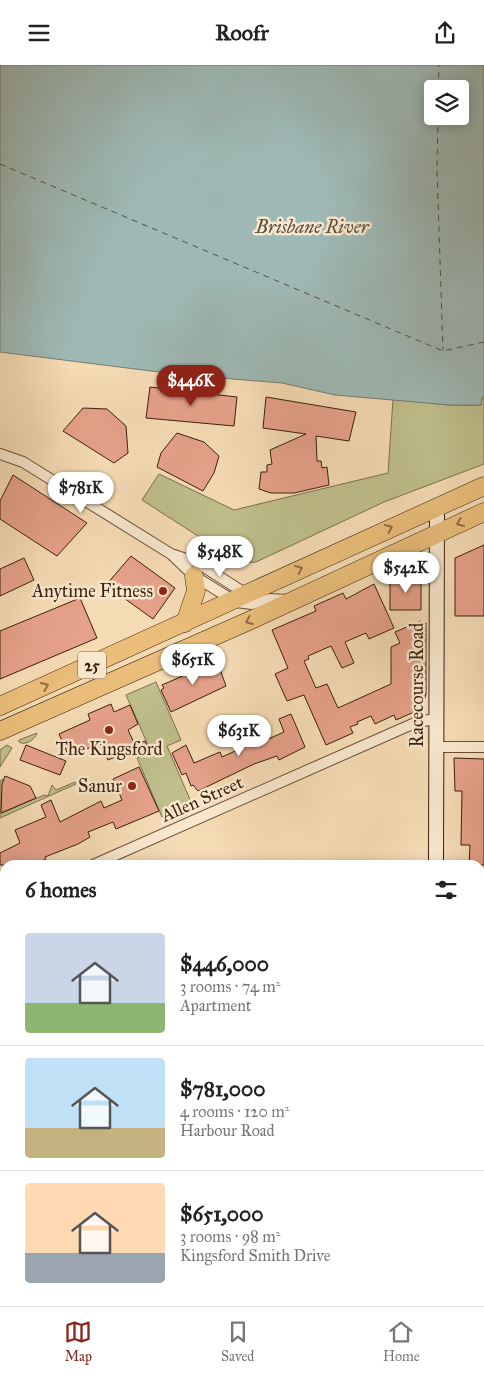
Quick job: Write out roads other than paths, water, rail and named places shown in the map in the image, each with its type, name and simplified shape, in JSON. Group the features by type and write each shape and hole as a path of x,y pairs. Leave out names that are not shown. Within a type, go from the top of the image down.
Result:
{"highway":[{"name":"25","path":"0,706 484,486"},
{"name":"25","path":"0,731 484,513"},
{"path":"185,623 195,595 194,576"}],"street":[{"path":"0,454 23,462 171,554 194,576 234,601 249,604 270,599 293,600"},
{"name":"Racecourse Road","path":"436,860 437,506"},
{"path":"171,554 198,563 240,590 250,593"},
{"name":"Allen Street","path":"104,860 417,722 436,719"},
{"path":"436,747 484,747"}],"water":[{"name":"Brisbane River","path":"0,65 484,65 484,397 482,397 481,405 450,405 335,395 282,383 183,375 0,352"}],"place":[{"name":"Anytime Fitness","path":"163,591"},
{"name":"The Kingsford","path":"109,730"},
{"name":"Sanur","path":"132,786"}]}
